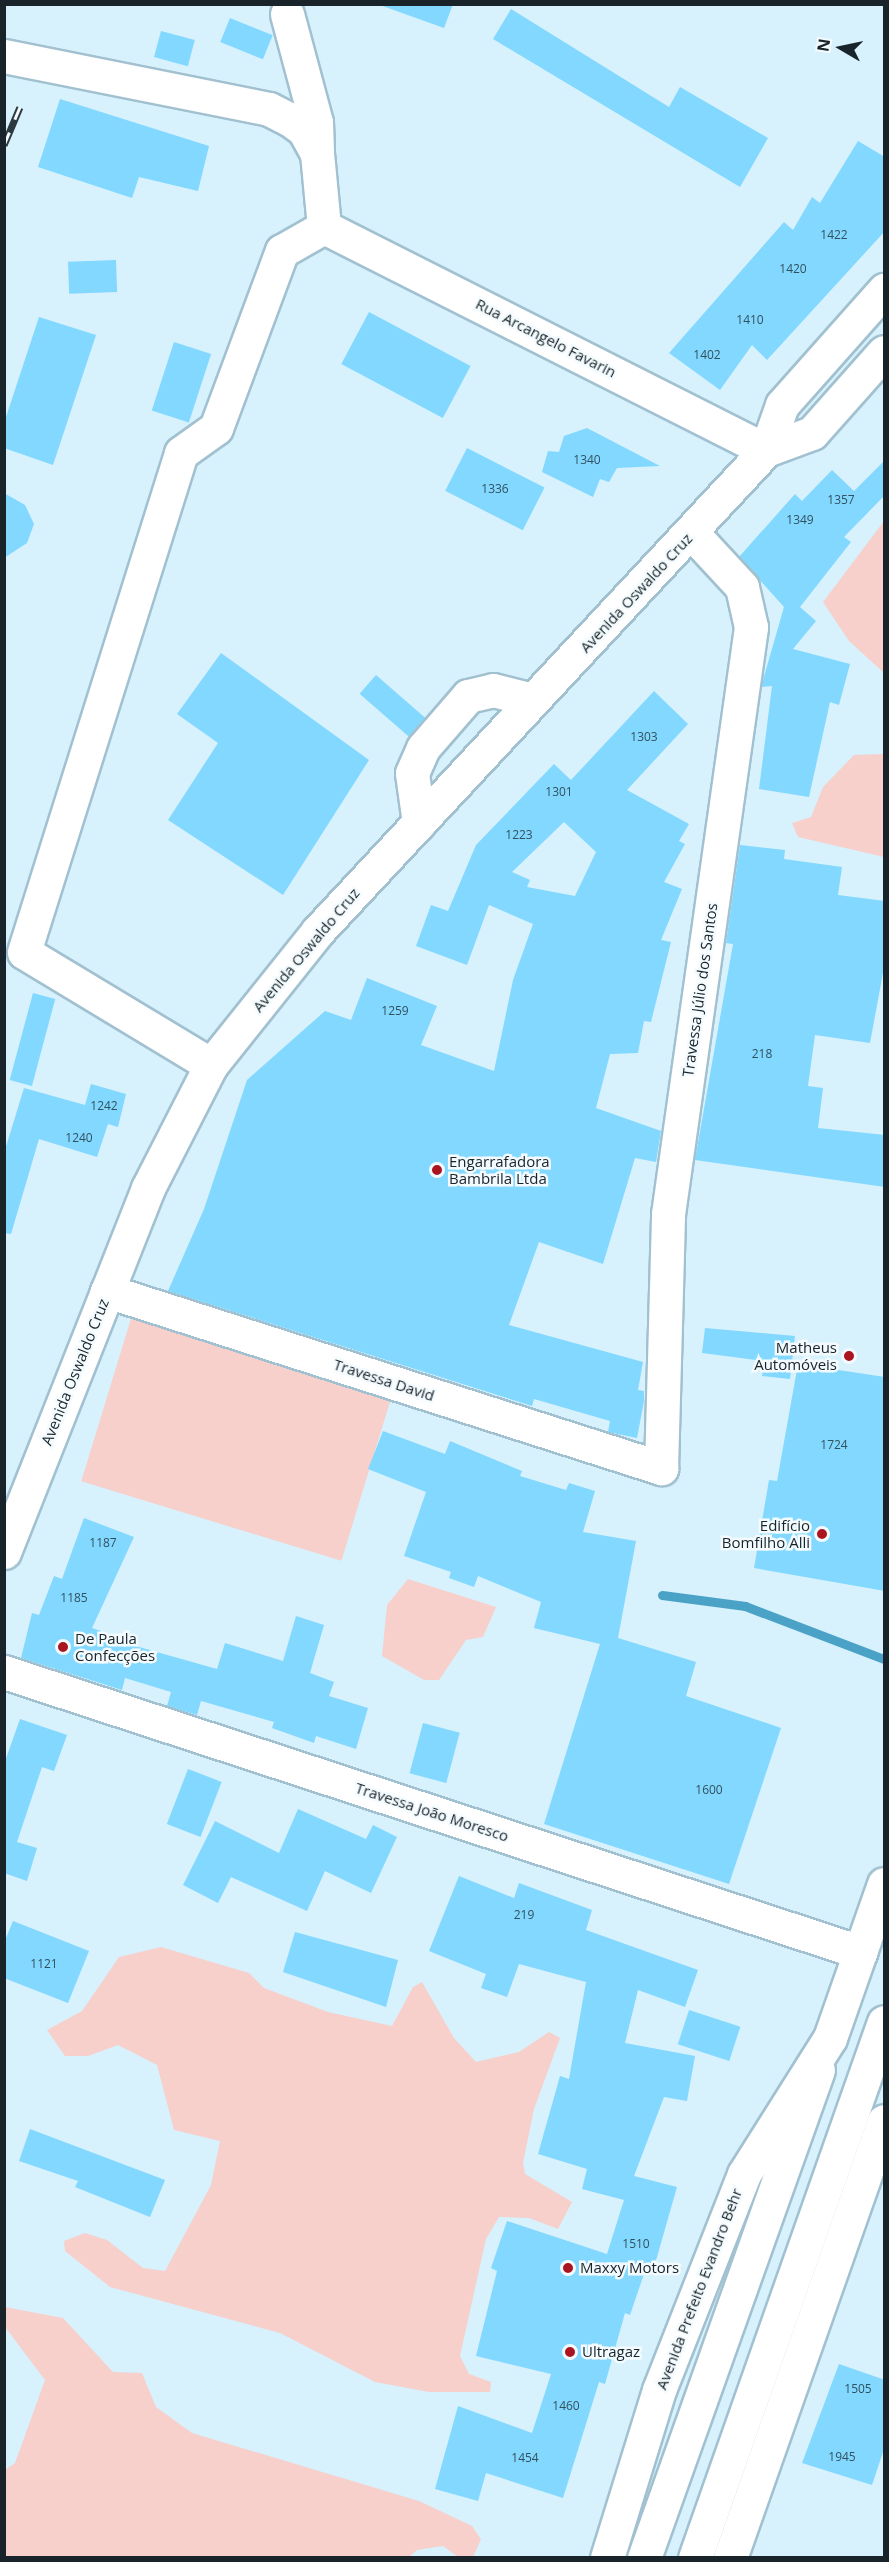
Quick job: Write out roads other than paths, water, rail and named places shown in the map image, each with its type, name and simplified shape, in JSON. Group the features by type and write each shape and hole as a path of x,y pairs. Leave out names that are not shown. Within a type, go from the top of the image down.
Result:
{"main road":[{"path":"211,1065 14,945 181,453 216,429 282,251 324,227 316,122 287,14"},
{"path":"4,56 268,109 304,130 317,153"},
{"name":"Rua Arcangelo Favarin","path":"324,227 766,450"},
{"name":"Avenida Oswaldo Cruz","path":"4,1552 148,1188 211,1065 318,931 532,700 692,533 766,450 782,405 885,290"},
{"name":"Avenida Oswaldo Cruz","path":"766,450 812,433 885,352"},
{"name":"Travessa Júlio dos Santos","path":"661,1468 668,1214 751,627 742,588 692,533"},
{"path":"419,823 412,773 423,748 468,696 493,690 532,700"},
{"name":"Travessa David","path":"107,1291 661,1468"},
{"name":"Travessa João Moresco","path":"4,1672 860,1952"},
{"name":"Avenida Prefeito Evandro Behr","path":"644,2558 885,1884"},
{"path":"695,2558 885,2022"},
{"name":"Avenida Prefeito Evandro Behr","path":"607,2558 659,2390 744,2174 830,2038"},
{"path":"730,2558 885,2121"}],"waterway":[{"path":"662,1595 745,1606 884,1659"}],"railway":[{"path":"4,145 20,107"}],"place":[{"name":"Engarrafadora Bambrila Ltda","path":"437,1170"},
{"name":"Matheus Automóveis","path":"849,1356"},
{"name":"Edifício Bomfilho Alli","path":"822,1534"},
{"name":"De Paula Confecções","path":"63,1647"},
{"name":"Maxxy Motors","path":"568,2268"},
{"name":"Ultragaz","path":"570,2352"}]}
